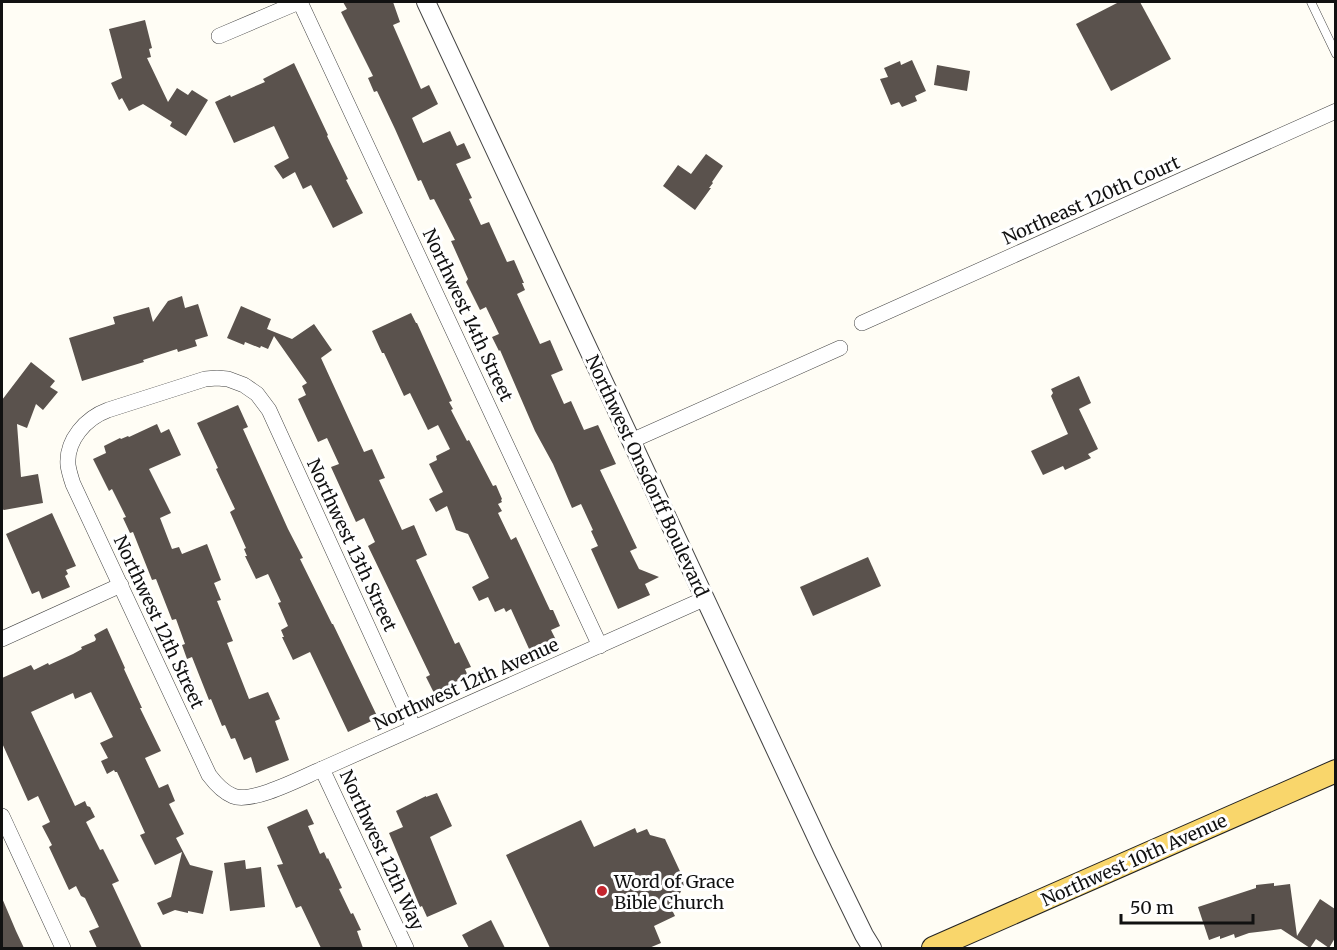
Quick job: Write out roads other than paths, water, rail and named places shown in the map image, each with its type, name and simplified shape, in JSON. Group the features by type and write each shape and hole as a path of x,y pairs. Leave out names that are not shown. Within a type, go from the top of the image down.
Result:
{"main road":[{"name":"Northwest 10th Avenue","path":"933,948 1335,771"}],"street":[{"path":"219,36 300,2"},
{"name":"Northwest 14th Street","path":"300,2 600,645"},
{"name":"Northwest Onsdorff Boulevard","path":"426,2 704,599 823,851 872,948"},
{"name":"Northeast 120th Court","path":"862,323 1335,111"},
{"path":"631,441 840,348"},
{"name":"Northwest 12th Street","path":"241,798 220,788 209,775 73,484 68,465 71,448 79,431 99,413 205,380 228,379 244,385"},
{"name":"Northwest 13th Street","path":"244,385 257,394 269,410 414,728"},
{"path":"2,639 121,585"},
{"name":"Northwest 12th Avenue","path":"241,798 267,792 322,769 704,599"},
{"name":"Northwest 12th Way","path":"322,769 406,948"},
{"path":"2,816 63,948"}],"lane":[{"path":"1311,2 1335,54"}],"place":[{"name":"Word of Grace Bible Church","path":"602,891"}]}
